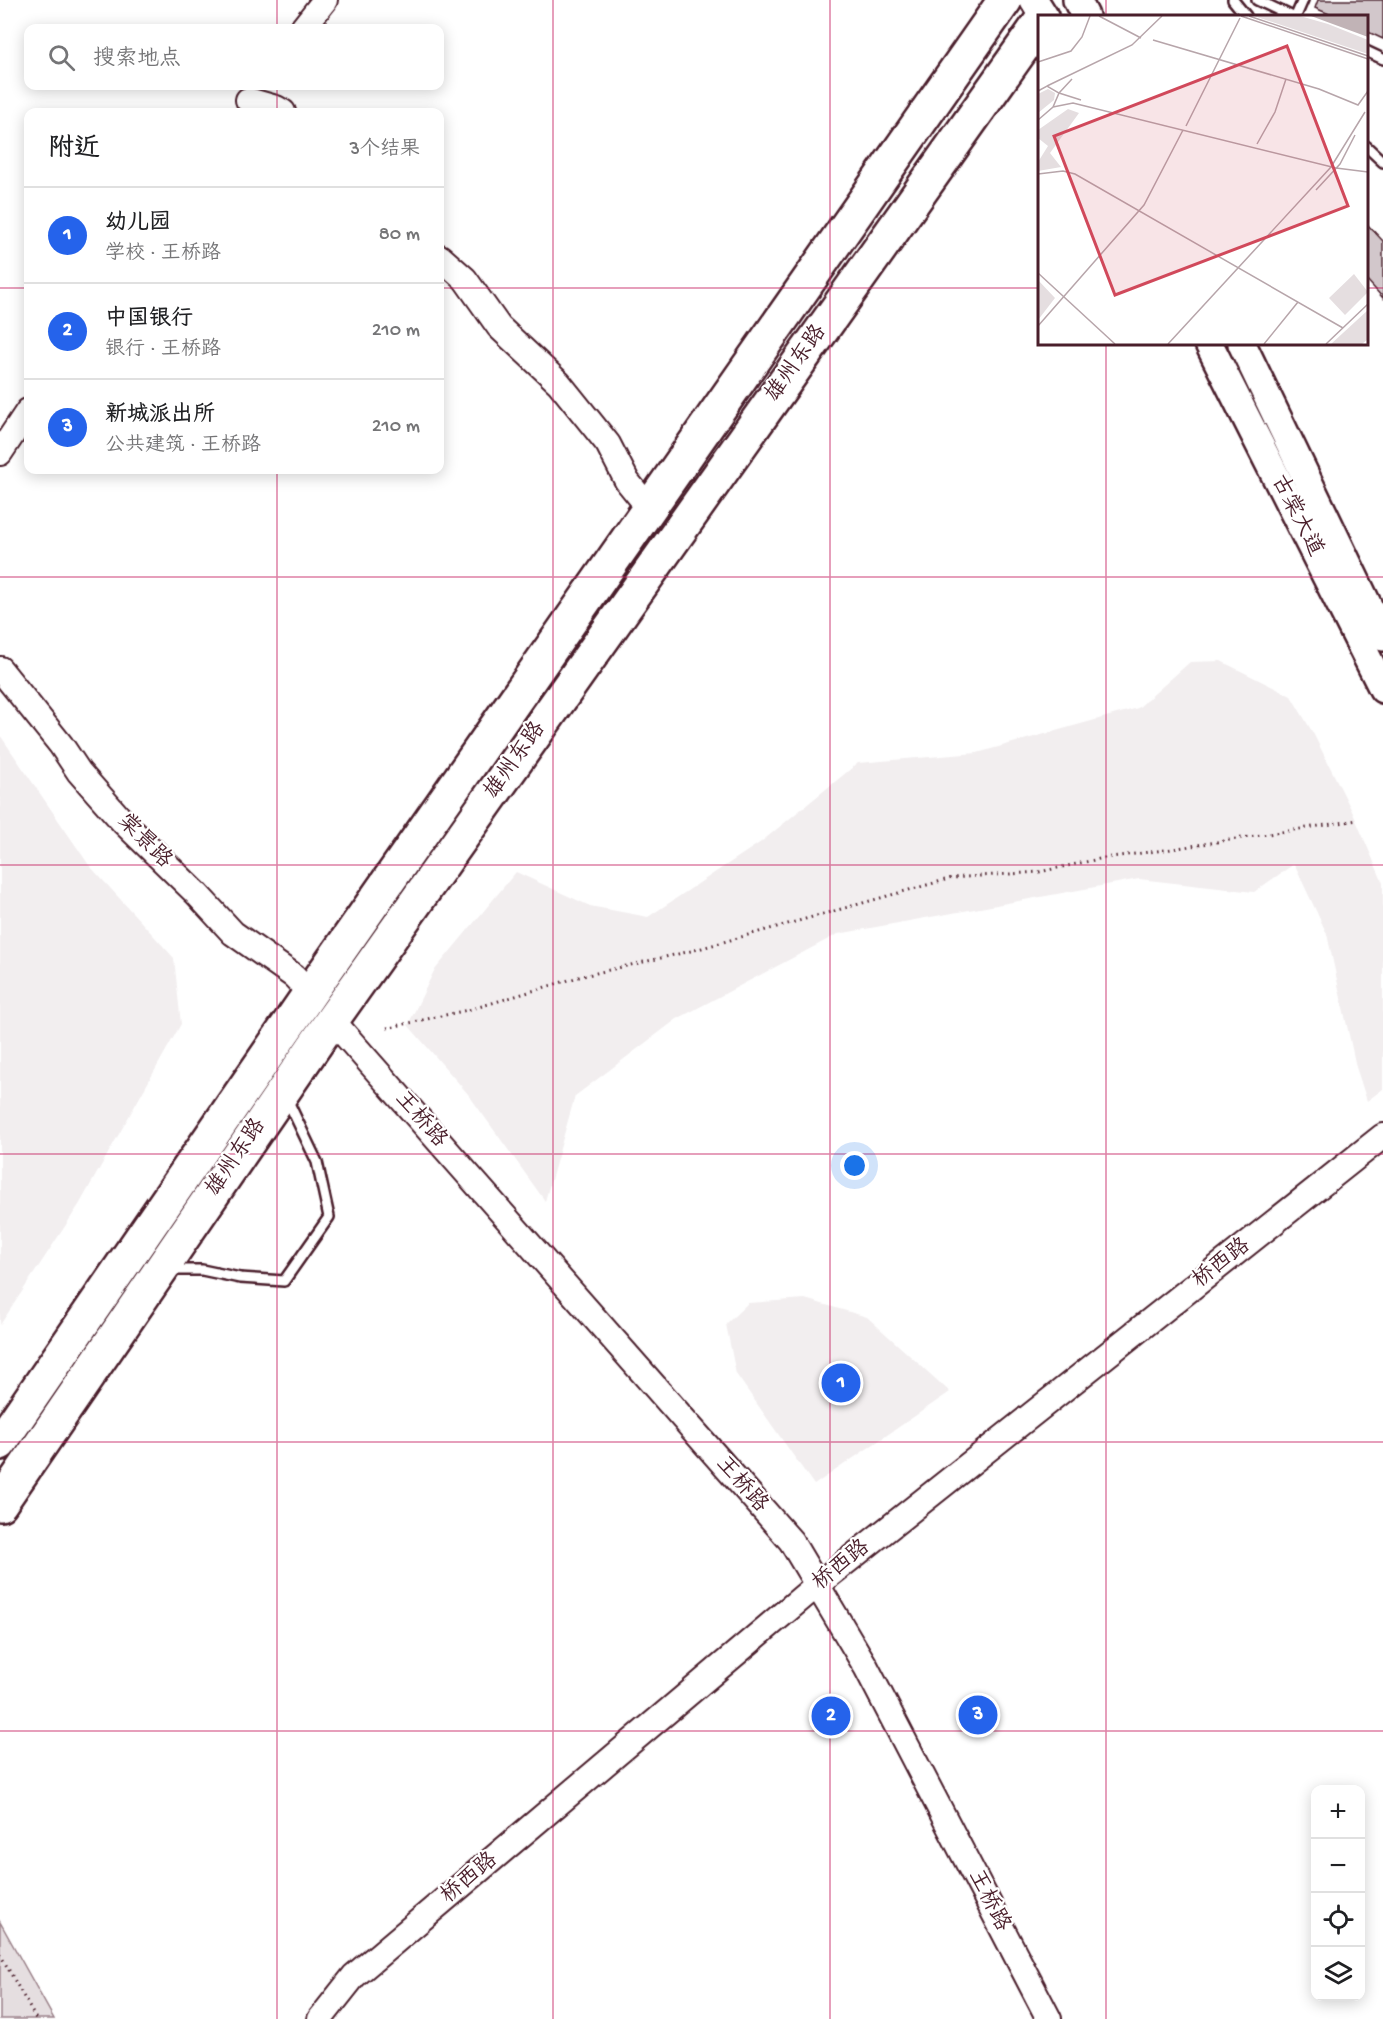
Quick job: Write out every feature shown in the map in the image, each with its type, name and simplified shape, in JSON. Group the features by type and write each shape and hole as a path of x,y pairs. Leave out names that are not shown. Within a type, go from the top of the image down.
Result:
{"highway":[{"name":"雄州东路","path":"0,1443 310,993 1005,0"},
{"path":"1045,15 1056,0"},
{"name":"雄州东路","path":"0,1504 332,1020 1038,26"}],"main road":[{"path":"1034,0 1043,15"},
{"path":"1077,0 1084,15"},
{"name":"古棠大道","path":"1210,345 1383,689"},
{"name":"古棠大道","path":"1242,345 1383,637"}],"street":[{"path":"306,24 325,0"},
{"path":"249,99 276,108"},
{"path":"444,261 465,279 499,327 559,384 608,444 627,481 649,508"},
{"path":"0,453 24,417"},
{"name":"棠景路","path":"0,669 61,745 79,772 124,823 197,894 233,933 294,976 310,993"},
{"name":"王桥路","path":"332,1020 791,1541 866,1667 1049,2019"},
{"name":"桥西路","path":"320,2019 354,1976 817,1585 1383,1136"}],"lane":[{"path":"1233,0 1245,15"},
{"path":"1257,0 1289,15"},
{"path":"1296,15 1303,0"},
{"path":"1368,52 1383,59"},
{"path":"1368,148 1383,162"},
{"path":"161,1270 202,1270 240,1278 284,1281 328,1217 317,1162 284,1091"}],"path":[{"path":"387,1028 472,1009 579,977 691,951 952,878 1040,872 1104,858 1358,820"},
{"path":"0,1954 36,2019"}],"shaded area":[{"path":"1221,661 1291,696 1313,733 1352,811 1383,883 1383,1089 1367,1101 1356,1067 1327,934 1294,864 1254,892 1139,879 838,934 677,1019 575,1096 545,1201 468,1094 408,1025 434,971 516,872 590,906 648,917 761,842 858,763 977,753 1138,708 1190,662"},
{"path":"0,735 89,865 174,958 181,1024 79,1205 0,1325"},
{"path":"805,1299 867,1317 950,1392 814,1485 736,1374 726,1324 748,1303"},
{"path":"0,1922 54,2019 0,2019"}],"building":[{"path":"1318,0 1383,0 1383,39 1368,32 1368,15 1332,15 1315,8"},
{"path":"1368,225 1383,241 1383,298 1368,281"}],"place":[{"name":"幼儿园","path":"841,1383"},
{"name":"新城派出所","path":"978,1715"},
{"name":"中国银行","path":"831,1716"}]}
